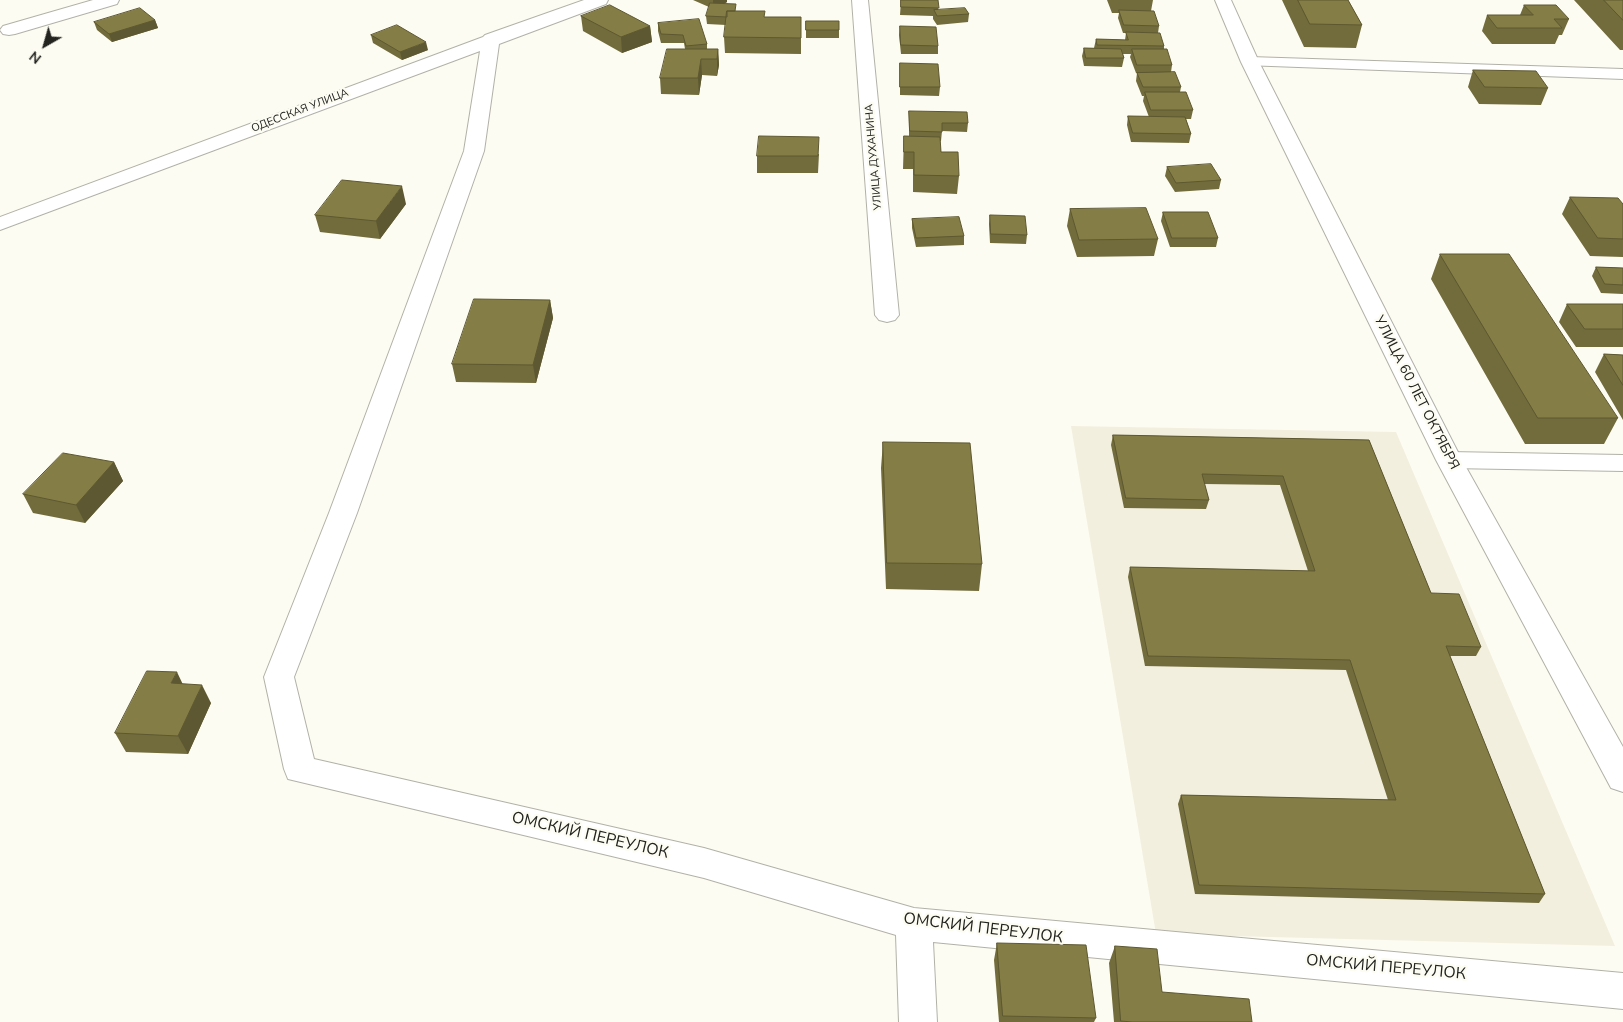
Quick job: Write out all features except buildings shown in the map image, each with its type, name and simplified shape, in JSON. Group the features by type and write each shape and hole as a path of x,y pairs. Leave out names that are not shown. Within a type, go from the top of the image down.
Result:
{"street":[{"path":"9,30 111,0"},
{"name":"ОДЕССКАЯ УЛИЦА","path":"0,224 491,39 600,0"},
{"name":"УЛИЦА ДУХАНИНА","path":"860,0 887,315"},
{"name":"УЛИЦА 60 ЛЕТ ОКТЯБРЯ","path":"1223,0 1250,62 1449,460 1623,778"},
{"name":"ОМСКИЙ ПЕРЕУЛОК","path":"491,39 474,151 343,513 279,677 300,769 704,863 914,924 1623,991"},
{"path":"914,924 918,1022"}],"lane":[{"path":"1250,62 1623,74"},
{"path":"1449,460 1623,463"}],"shaded area":[{"path":"1071,426 1396,432 1615,946 1156,934"}]}
